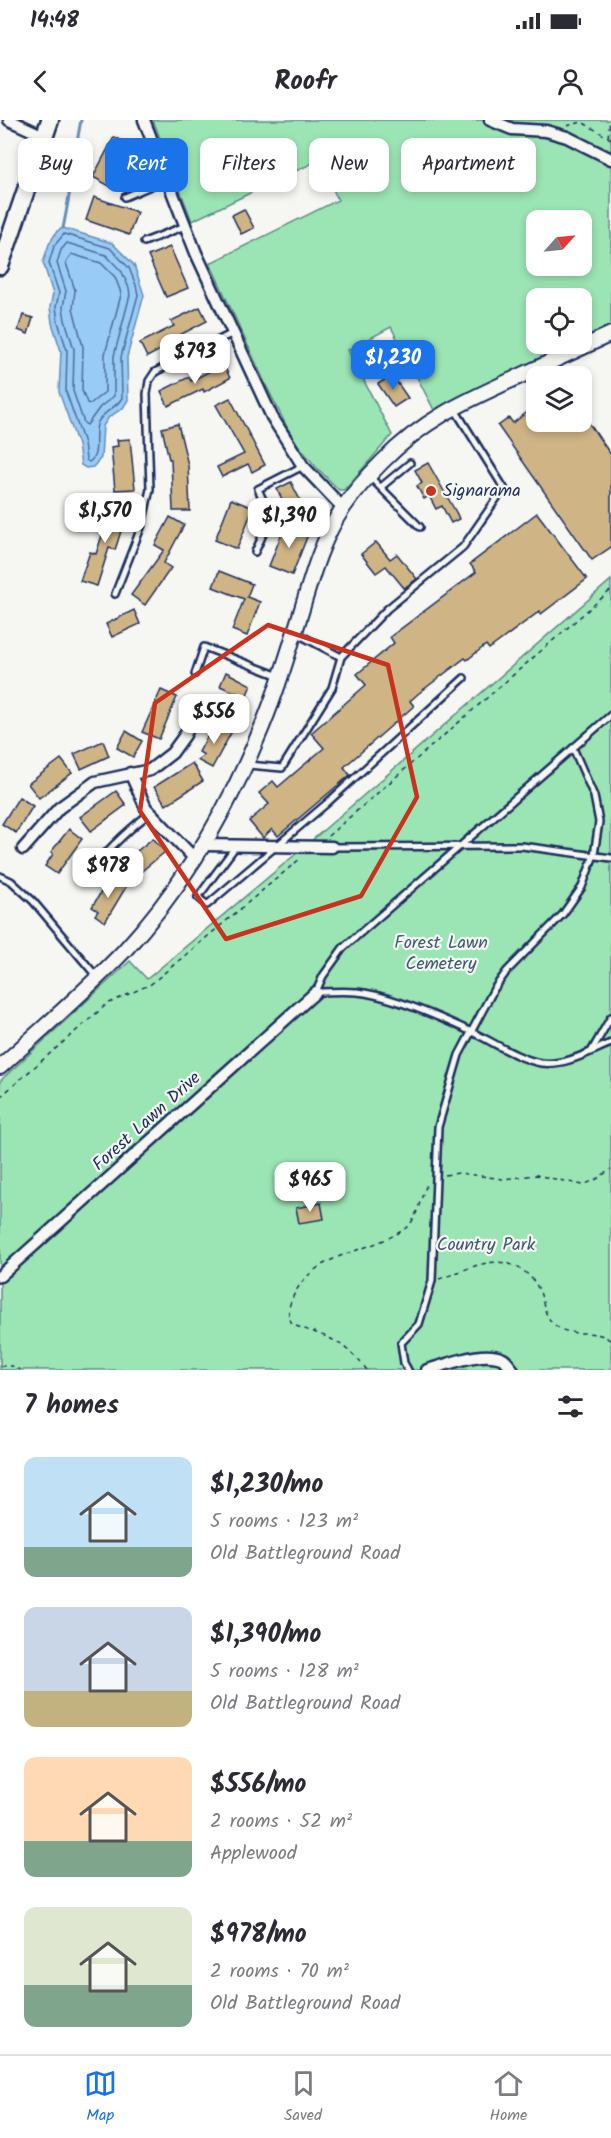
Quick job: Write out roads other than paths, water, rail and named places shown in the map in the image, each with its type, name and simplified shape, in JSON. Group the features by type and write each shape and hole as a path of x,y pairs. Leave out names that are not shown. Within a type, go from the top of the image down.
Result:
{"main road":[{"path":"0,266 50,120"}],"street":[{"path":"9,120 44,136"},
{"path":"144,120 151,138"},
{"path":"490,120 512,129 546,131 567,137 611,159"},
{"path":"172,192 185,226 272,417 303,466 343,508"},
{"path":"0,1067 97,977 137,935 173,890 204,845 246,764 281,676 311,578 329,533 343,508 381,462 419,429 453,407 611,334"},
{"path":"23,849 59,808 95,782 150,770 172,753 185,735 193,718"},
{"path":"130,773 146,808 194,858"},
{"path":"204,845 332,847"},
{"name":"Forest Lawn Drive","path":"0,1276 316,992"},
{"path":"427,1370 488,1355 504,1360 513,1370"}],"lane":[{"path":"125,197 137,192"},
{"path":"144,242 185,226"},
{"path":"116,594 142,525 150,489 147,394 149,381 155,372 233,333"},
{"path":"246,764 282,768 332,688 341,657 387,609 463,547 504,488 453,407"},
{"path":"381,487 410,463"},
{"path":"255,552 271,517 258,489 303,466"},
{"path":"370,476 420,527"},
{"path":"294,632 341,657"},
{"path":"195,674 204,647 281,676"},
{"path":"236,846 198,897 207,905 276,847 464,678"},
{"path":"611,715 343,948 323,976 316,992 359,992 378,996 419,1010 524,1058 541,1063 566,1061 611,1043"},
{"path":"408,1370 404,1364 400,1342 419,1324 432,1281 438,1127 459,1055 494,989 507,970 563,914 589,873 594,855 599,822 594,796 573,748"},
{"path":"88,875 97,862 128,830 150,813"},
{"path":"332,847 522,846 611,858"},
{"path":"0,876 10,881 33,900 97,977"},
{"path":"591,1051 611,1017"}],"water":[{"path":"63,228 112,243 134,265 144,295 127,357 128,400 123,408 109,417 103,426 101,458 93,467 86,468 81,465 78,445 59,392 61,351 52,323 50,307 53,294 43,262 49,244 57,231"}],"waterway":[{"path":"63,228 81,120"}],"place":[{"name":"Signarama","path":"431,491"}],"park label":[{"name":"Forest Lawn Cemetery","path":"441,953"},
{"name":"Country Park","path":"486,1245"}]}
